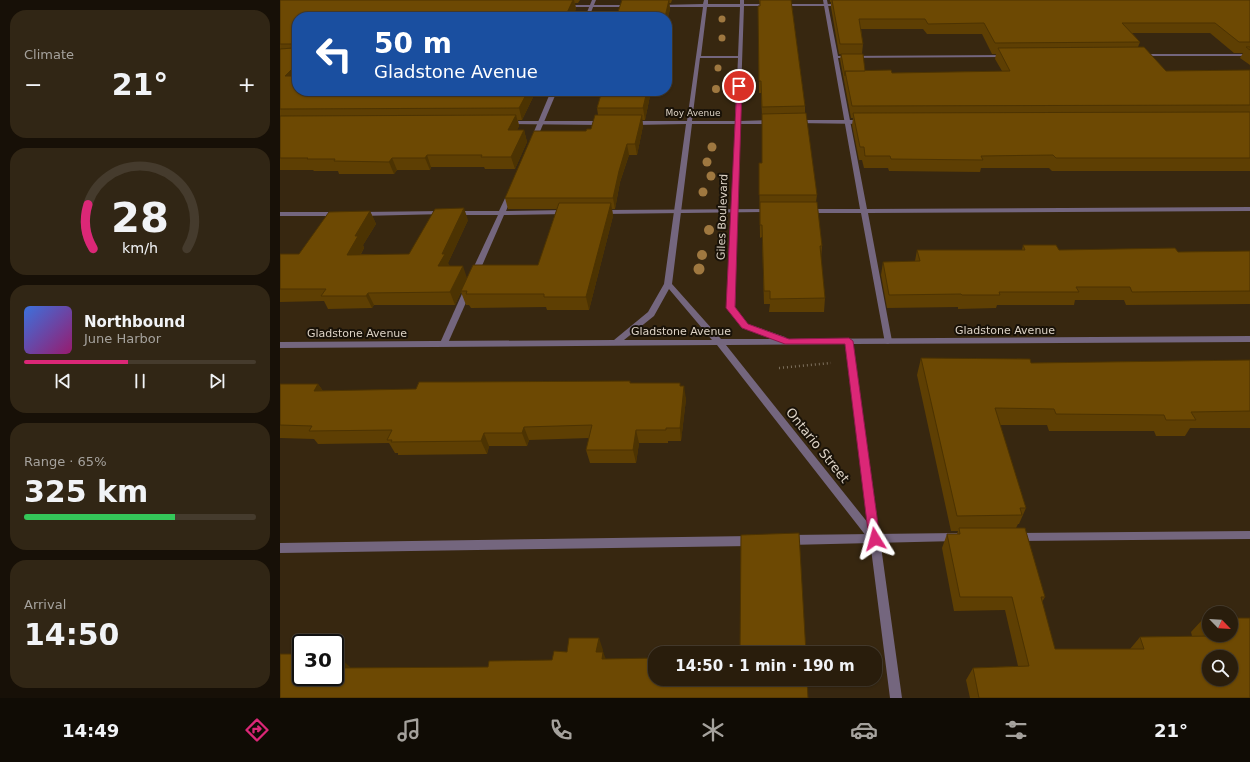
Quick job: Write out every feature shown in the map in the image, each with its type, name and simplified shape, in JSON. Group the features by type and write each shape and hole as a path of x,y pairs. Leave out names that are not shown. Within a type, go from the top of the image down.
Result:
{"street":[{"path":"589,12 594,0"},
{"path":"655,6 706,3 825,3 849,5"},
{"path":"617,342 652,314 668,284 706,3"},
{"name":"Giles Boulevard","path":"742,3 731,308 745,326 788,342"},
{"path":"825,3 888,341"},
{"path":"560,6 639,6"},
{"path":"1138,56 1250,55"},
{"path":"835,57 1011,56"},
{"path":"698,57 740,57"},
{"path":"530,148 552,96"},
{"name":"Moy Avenue","path":"624,123 776,122"},
{"path":"792,122 871,122"},
{"path":"501,123 609,123"},
{"path":"444,344 514,184"},
{"path":"800,211 1250,210"},
{"path":"593,212 777,211"},
{"path":"351,214 578,212"},
{"path":"280,214 343,214"},
{"path":"668,284 720,342"},
{"name":"Gladstone Avenue","path":"280,345 1250,339"},
{"path":"849,341 896,698"},
{"name":"Ontario Street","path":"720,342 743,374 875,539"},
{"path":"1007,537 1250,535"},
{"path":"781,540 968,537"},
{"path":"280,548 765,540"}],"path":[{"path":"779,368 832,363"}],"building":[{"path":"280,0 573,0 567,12 292,12 292,44 280,44"},
{"path":"622,0 669,0 666,12 618,12"},
{"path":"760,0 791,0 805,106 762,107 761,81 759,81 758,6 760,6"},
{"path":"832,0 1250,0 1250,42 1239,42 1215,23 1122,23 1140,42 995,43 984,23 928,24 925,19 859,19 863,44 840,44"},
{"path":"1144,47 1166,71 1250,70 1250,105 852,106 845,71 891,70 892,73 1010,71 998,48"},
{"path":"292,48 292,69 285,76 292,76 292,96 525,96 519,108 280,109 280,49"},
{"path":"841,54 863,54 865,71 845,71 845,76"},
{"path":"601,96 646,96 643,108 597,108"},
{"path":"1250,112 1250,158 1056,158 1053,155 981,156 983,160 891,159 890,156 865,156 864,147 860,147 853,113"},
{"path":"806,113 817,195 759,195 759,163 762,163 762,114"},
{"path":"516,115 508,130 524,130 511,157 481,157 482,155 427,155 425,158 392,158 389,162 280,158 280,116"},
{"path":"595,115 642,115 635,144 627,144 613,198 505,198 534,131 586,131 587,129 591,129"},
{"path":"760,202 817,202 822,246 820,246 825,298 770,299 770,291 764,291"},
{"path":"559,203 611,203 586,297 544,297 544,294 466,294 467,291 461,291 473,265 538,265"},
{"path":"464,208 442,254 445,254 438,266 463,266 450,292 368,293 366,296 321,296 326,289 280,289 280,254 299,254 329,212 370,211 355,236 358,236 347,255 409,254 435,209"},
{"path":"1023,245 1056,245 1059,250 1175,248 1178,252 1250,251 1250,291 1132,292 1130,287 1076,287 1079,292 999,292 1000,295 889,295 883,262 920,261 917,250 1025,250"},
{"path":"921,358 1030,359 1031,363 1250,360 1250,411 1191,412 1196,420 1166,420 1164,415 1056,414 1054,409 995,408 1026,508 1020,508 1022,515 957,516"},
{"path":"630,381 630,383 680,383 680,386 684,386 680,428 666,428 666,430 636,430 633,450 586,450 592,425 524,427 522,433 484,433 481,441 391,442 392,440 387,440 392,430 309,431 312,426 280,425 280,384 318,384 314,391 416,389 419,382"},
{"path":"959,528 1025,528 1045,597 1041,597 1055,649 1144,649 1140,637 1202,636 1202,642 1238,642 1238,618 1250,618 1250,698 979,698 973,668 1029,666 1012,597 960,597 947,534 960,534"},
{"path":"799,533 806,646 740,646 741,535"},
{"path":"569,638 599,638 596,652 603,652 602,659 648,658 648,686 807,686 808,698 280,698 280,654 292,654 292,686 344,686 344,668 488,667 489,661 552,660 554,651 567,652"}],"route":[{"path":"739,86 731,308 745,326 788,342 849,341 875,539"}]}
